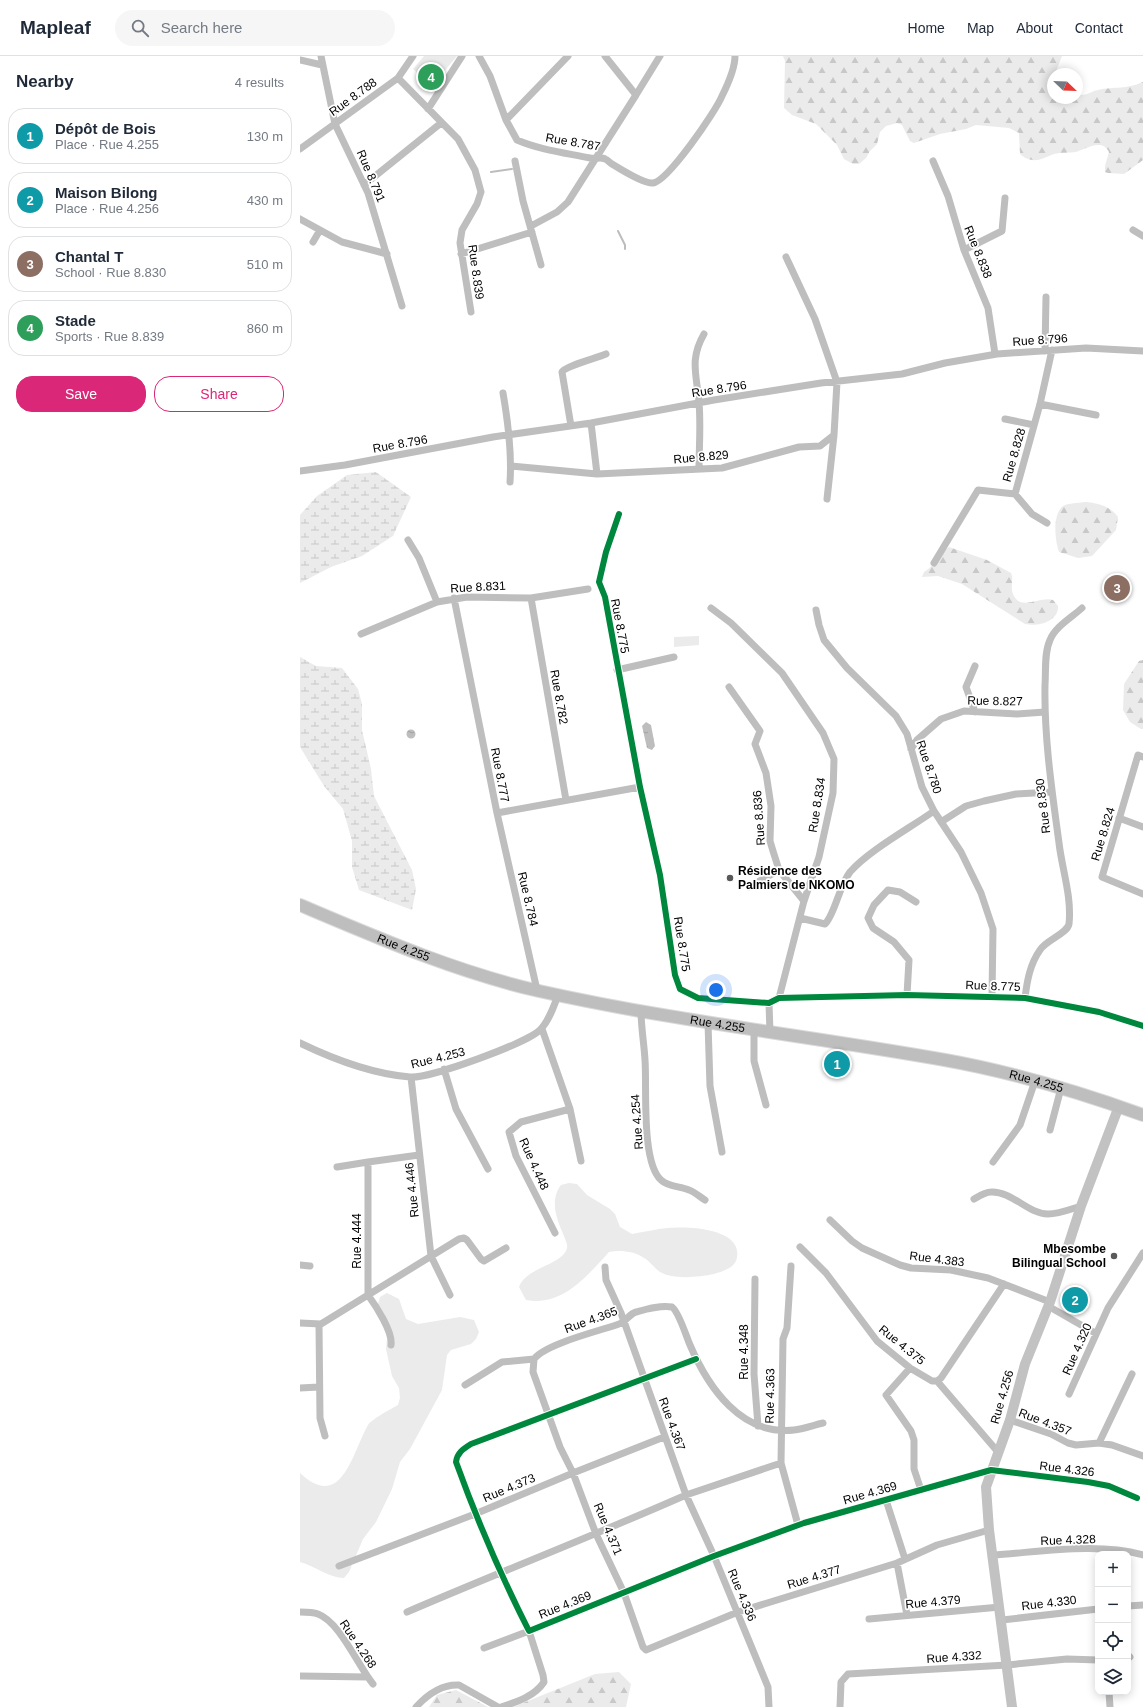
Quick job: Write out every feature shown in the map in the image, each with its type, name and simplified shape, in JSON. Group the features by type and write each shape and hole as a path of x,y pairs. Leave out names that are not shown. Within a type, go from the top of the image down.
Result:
{"highway":[{"name":"Rue 4.255","path":"300,905 421,955 480,975 537,990 708,1023 947,1060 1061,1088 1143,1115"}],"street":[{"name":"Rue 8.791","path":"321,56 335,124 364,185 387,254 402,306"},
{"name":"Rue 8.788","path":"300,150 398,78 413,56"},
{"path":"428,109 462,56"},
{"name":"Rue 8.787","path":"479,56 490,76 506,120 517,140 528,145 596,159 605,158 644,182 654,183 661,180 670,171 711,116 722,97 735,63 735,56"},
{"path":"506,120 568,56"},
{"path":"605,56 636,94"},
{"path":"461,254 532,229 568,202 660,56"},
{"path":"300,60 322,65"},
{"name":"Rue 8.839","path":"398,78 458,140 475,170 481,192 477,204 462,230 461,254 471,312"},
{"path":"364,185 441,123"},
{"path":"515,161 523,201 541,265"},
{"name":"Rue 8.838","path":"933,161 948,196 964,250 988,308 995,354"},
{"path":"964,250 1002,231 1005,198"},
{"path":"300,219 342,242 387,254"},
{"path":"313,242 320,230"},
{"path":"1133,230 1143,236"},
{"path":"786,257 815,319 837,382 834,435 827,499"},
{"name":"Rue 8.828","path":"934,562 978,490 1014,494 1040,404 1049,351 1046,297"},
{"path":"699,469 699,403 695,360 697,346 704,334"},
{"name":"Rue 8.796","path":"300,471 345,465 508,435 591,424 699,403 837,382 902,374 945,363 995,354 1086,348 1143,351"},
{"path":"571,426 562,372 568,366 592,361 606,354"},
{"path":"503,393 508,422 511,466 510,482"},
{"path":"1040,404 1096,415"},
{"path":"1005,419 1034,425"},
{"path":"591,424 597,474"},
{"name":"Rue 8.829","path":"511,466 597,474 729,467 800,447 820,446 834,435"},
{"path":"1014,494 1038,519 1047,523"},
{"name":"Rue 8.775","path":"619,514 606,552 599,582 605,597 617,670 640,787 660,875 675,975 680,989 698,998 769,1003 780,998 907,995 1025,998 1099,1012 1143,1026"},
{"name":"Rue 8.831","path":"408,540 419,558 437,602 454,598 484,596 531,598 554,593 588,589"},
{"name":"Rue 8.777","path":"454,598 497,813 640,787"},
{"name":"Rue 8.782","path":"531,598 566,800"},
{"path":"361,634 381,624 437,602"},
{"name":"Rue 8.834","path":"711,608 731,623 782,673 823,733 834,759 831,800 819,857 804,900 780,998"},
{"name":"Rue 8.830","path":"1025,998 1027,980 1032,965 1040,950 1046,943 1066,931 1069,923 1068,893 1059,845 1052,792 1045,712 1046,660 1049,641 1056,630 1082,608"},
{"name":"Rue 8.780","path":"816,610 824,640 848,668 896,716 907,734 922,787 934,811 961,852 981,893 993,929 992,996"},
{"path":"617,670 674,657"},
{"path":"975,666 968,679 966,687 975,712"},
{"name":"Rue 8.836","path":"729,688 760,731 755,744 766,773 771,806 770,841 779,870 804,900"},
{"name":"Rue 8.827","path":"911,749 917,740 941,720 964,711 1016,714 1045,712"},
{"name":"Rue 8.824","path":"1141,756 1119,818 1102,877 1143,894"},
{"path":"941,822 966,806 984,801 1016,794 1052,792"},
{"path":"800,918 824,924 843,883 850,872 862,861 934,811"},
{"name":"Rue 8.784","path":"497,813 537,990"},
{"path":"1119,818 1143,827"},
{"path":"749,887 779,870"},
{"path":"907,995 909,960 894,942 873,928 868,918 874,905 888,890 900,892 916,902"},
{"path":"558,995 542,1029 570,1109 581,1161"},
{"path":"769,1003 770,1033"},
{"name":"Rue 4.254","path":"641,1010 647,1138 655,1174 661,1181 669,1185 689,1190 705,1200"},
{"path":"708,1023 710,1086 722,1152"},
{"name":"Rue 4.253","path":"300,1043 322,1054 361,1067 411,1077 444,1070 484,1057 533,1037 542,1029"},
{"path":"754,1030 754,1061 766,1105"},
{"path":"444,1070 456,1109 488,1169"},
{"name":"Rue 4.446","path":"411,1077 431,1256 450,1295"},
{"path":"993,1162 1020,1125 1035,1081"},
{"path":"1050,1130 1061,1088"},
{"name":"Rue 4.256","path":"1012,1707 1002,1620 989,1530 986,1487 1010,1420 1025,1364 1049,1304 1081,1206 1119,1106"},
{"name":"Rue 4.448","path":"555,1233 516,1156 509,1132 521,1122 570,1109"},
{"path":"337,1167 419,1155"},
{"name":"Rue 4.444","path":"368,1162 368,1295"},
{"path":"974,1199 991,1192 1009,1196 1037,1212 1047,1214 1056,1214 1081,1206"},
{"name":"Rue 4.383","path":"830,1220 862,1248 900,1265 911,1268 951,1270 988,1278 1049,1304 1095,1333"},
{"path":"300,1323 319,1325 431,1256 464,1238 480,1259 484,1261 506,1248"},
{"name":"Rue 4.375","path":"800,1247 826,1273 877,1341 910,1368 932,1381 937,1381 998,1452"},
{"name":"Rue 4.320","path":"1069,1394 1095,1333 1108,1308 1143,1253"},
{"path":"300,1265 310,1266"},
{"name":"Rue 4.363","path":"791,1266 787,1328 783,1338 781,1377 783,1406 781,1463 798,1525"},
{"name":"Rue 4.367","path":"605,1268 606,1280 618,1303 664,1437 686,1495"},
{"name":"Rue 4.348","path":"755,1278 754,1374 758,1426"},
{"path":"937,1381 941,1378 1004,1284"},
{"path":"368,1295 388,1329 392,1339 391,1345"},
{"name":"Rue 4.365","path":"534,1359 544,1350 554,1346 624,1323 633,1313 654,1308 672,1307 703,1374 724,1402 742,1417 758,1426 781,1430 794,1430 823,1423"},
{"path":"319,1325 320,1418 325,1436"},
{"path":"465,1385 502,1362 534,1359 533,1372 548,1416"},
{"name":"Rue 4.369","path":"696,1359 471,1444 461,1450 456,1462 475,1514 499,1572 529,1632 714,1556 798,1525 991,1470"},
{"path":"910,1368 886,1395 912,1431 914,1440 914,1469 921,1490"},
{"path":"1099,1443 1132,1374"},
{"path":"300,1388 319,1387"},
{"name":"Rue 4.371","path":"548,1416 560,1447 573,1472 596,1534 624,1593 643,1647 646,1650"},
{"name":"Rue 4.357","path":"1010,1420 1051,1434 1068,1443 1076,1445 1099,1443 1112,1445 1143,1456"},
{"name":"Rue 4.373","path":"340,1566 475,1514 573,1472 664,1437"},
{"path":"407,1612 499,1572 596,1534 686,1495 781,1463"},
{"name":"Rue 4.326","path":"991,1470 1109,1486 1137,1498"},
{"name":"Rue 4.336","path":"686,1495 738,1612 768,1687 769,1707"},
{"path":"886,1500 905,1559"},
{"name":"Rue 4.377","path":"646,1650 738,1612 897,1563 937,1545 989,1530"},
{"name":"Rue 4.328","path":"993,1555 1080,1550 1116,1550 1143,1556"},
{"path":"897,1563 907,1615"},
{"path":"1131,1606 1143,1604"},
{"name":"Rue 4.379","path":"869,1618 1000,1607"},
{"name":"Rue 4.330","path":"1002,1620 1095,1609"},
{"name":"Rue 4.268","path":"300,1612 319,1614 328,1620 338,1631 366,1677 373,1684"},
{"path":"416,1707 430,1693 454,1684 459,1685 500,1707 532,1694 540,1689 544,1682 529,1632 484,1648"},
{"name":"Rue 4.332","path":"840,1707 841,1682 848,1674 1007,1665 1067,1658 1095,1660"},
{"path":"300,1676 366,1677"},
{"path":"1108,1695 1110,1707"}],"green space":[{"path":"424,56 457,56 432,86 413,69"},
{"path":"783,56 1062,56 1057,68 1047,68 1047,104 1083,104 1083,94 1098,90 1131,86 1143,82 1143,160 1124,174 1108,173 1105,172 1105,166 1109,152 1106,148 1098,145 1076,152 1057,153 1041,159 1033,160 1020,154 1019,133 1009,128 976,125 966,129 940,134 914,143 910,141 902,125 897,123 886,126 880,132 877,144 866,158 859,164 853,164 844,159 837,145 816,124 792,115 784,108 785,61"},
{"path":"376,472 411,497 393,536 362,556 331,567 300,583 300,515 317,496 347,475"},
{"path":"1085,502 1103,506 1111,510 1118,517 1116,530 1092,556 1078,558 1059,552 1055,528 1057,515 1063,506"},
{"path":"949,547 987,560 1011,573 1013,594 1020,602 1025,603 1048,599 1053,600 1058,606 1055,616 1051,620 1041,624 1025,624 962,584 938,576 922,577 924,572 931,567"},
{"path":"699,636 699,645 674,647 674,637"},
{"path":"300,657 316,666 342,668 358,689 362,704 362,730 371,769 374,796 412,870 416,889 412,910 359,890 352,867 352,841 343,809 324,786 300,747"},
{"path":"1143,660 1143,729 1141,729 1130,722 1123,710 1124,684 1139,661"},
{"path":"569,1183 577,1184 587,1195 610,1209 615,1214 620,1227 632,1234 677,1227 712,1231 731,1240 736,1247 736,1261 732,1266 714,1274 694,1277 679,1277 666,1275 660,1272 646,1259 631,1252 609,1252 583,1280 573,1288 551,1299 539,1301 526,1300 519,1287 523,1280 536,1270 559,1258 564,1254 567,1248 567,1244 555,1210 555,1197 561,1185"},
{"path":"387,1293 399,1299 406,1319 418,1324 460,1317 474,1320 479,1332 476,1339 471,1344 451,1350 447,1355 442,1390 410,1449 400,1462 392,1489 376,1522 363,1539 349,1572 344,1578 327,1574 300,1562 300,1473 314,1483 326,1486 336,1482 344,1474 351,1463 368,1425 377,1417 398,1405 400,1398 399,1388 392,1376 386,1349 388,1329 378,1304 380,1297"},
{"path":"619,1672 631,1684 626,1707 513,1707 595,1674"},
{"path":"456,1690 488,1707 429,1707 437,1695"}],"water":[{"path":"646,722 651,725 655,746 652,750 647,748 642,726"},
{"path":"411,729 416,734 411,739 406,734"}],"waterway":[{"path":"491,172 512,169"},
{"path":"618,231 625,245 625,249"}],"cycle path":[{"path":"619,514 606,552 599,582 605,597 640,787 660,875 675,975 680,989 698,998 769,1003 779,998 907,995 1025,998 1099,1012 1143,1026"},
{"path":"696,1359 471,1444 459,1454 456,1462 472,1505 499,1569 529,1631 714,1556 804,1523 991,1470 1109,1486 1137,1498"}],"place":[{"name":"Stade","path":"431,77"},
{"name":"Chantal T","path":"1117,588"},
{"name":"Résidence des Palmiers de NKOMO","path":"730,878"},
{"name":"Dépôt de Bois","path":"837,1064"},
{"name":"Mbesombe Bilingual School","path":"1114,1256"},
{"name":"Maison Bilong","path":"1075,1300"}]}
